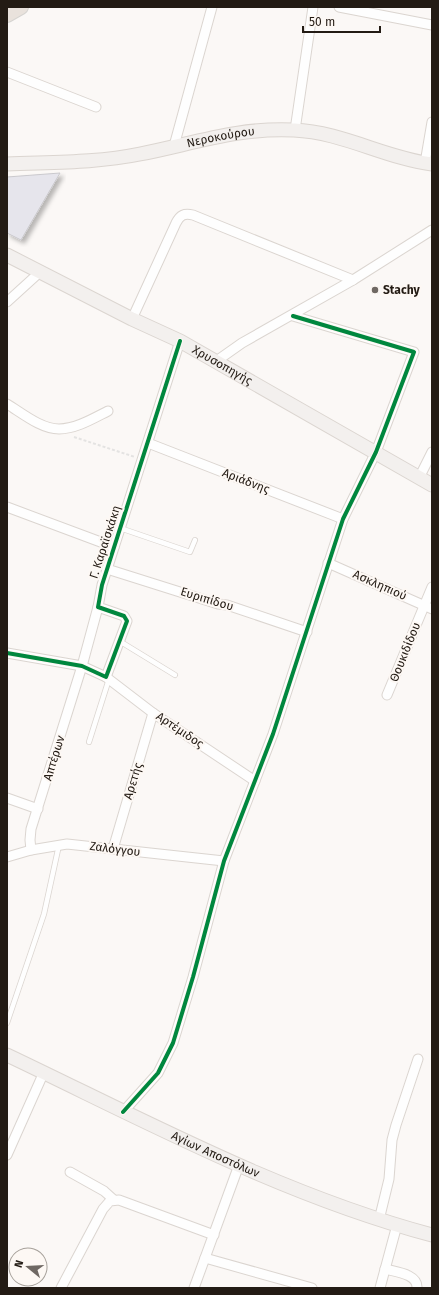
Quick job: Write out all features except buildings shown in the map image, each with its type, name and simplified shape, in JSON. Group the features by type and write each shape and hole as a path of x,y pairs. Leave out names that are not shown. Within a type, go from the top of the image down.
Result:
{"main road":[{"path":"7,15 21,7"}],"street":[{"path":"174,146 212,7"},
{"path":"295,130 313,7"},
{"path":"339,7 432,25"},
{"path":"7,72 96,107"},
{"path":"429,163 432,122"},
{"name":"Νεροκούρου","path":"7,164 85,161 138,155 241,132 295,130 320,133 429,163"},
{"path":"132,319 176,223 180,216 186,214 193,215 353,280"},
{"path":"215,362 242,343 293,316 432,230"},
{"name":"Χρυσοπηγής","path":"7,255 132,319 180,341 432,485"},
{"path":"7,302 40,272"},
{"path":"123,1112 158,1073 174,1043 224,861 273,734 307,632 328,562 344,519 376,452 414,352 293,316"},
{"name":"Γ. Καραϊσκάκη","path":"82,666 98,607 102,585 180,341"},
{"path":"7,404 32,420 59,429 72,427 108,411"},
{"name":"Αριάδνης","path":"148,443 344,519"},
{"path":"419,478 432,452"},
{"path":"7,507 114,547"},
{"name":"Ασκληπιού","path":"328,562 428,607"},
{"name":"Ευριπίδου","path":"107,569 218,604 226,605 307,632"},
{"name":"Θουκιδίδου","path":"387,694 428,607 432,587"},
{"path":"7,653 82,666 108,678 127,624 126,617 98,607"},
{"name":"Απτέρων","path":"31,850 31,829 82,666"},
{"name":"Αρτέμιδος","path":"108,678 154,713 254,781"},
{"name":"Αρετής","path":"113,849 154,713"},
{"path":"7,798 38,809"},
{"name":"Ζαλόγγου","path":"7,857 31,850 59,845 78,844 224,861"},
{"name":"Αγίων Αποστόλων","path":"7,1055 123,1112 291,1189 379,1220 432,1234"},
{"path":"379,1220 389,1179 392,1140 418,1060"},
{"path":"7,1155 44,1072"},
{"path":"194,1288 238,1165"},
{"path":"70,1172 104,1190 114,1200"},
{"path":"60,1288 107,1203 114,1200 119,1200 214,1235"},
{"path":"380,1288 397,1225"},
{"path":"205,1258 312,1288"},
{"path":"385,1269 413,1278 418,1284 417,1288"}],"lane":[{"path":"120,528 190,552 194,540"},
{"path":"121,642 175,675"},
{"path":"89,742 108,678"},
{"path":"7,1023 44,914 59,845"}],"path":[{"path":"59,429 82,440 142,460"}],"cycle path":[{"path":"123,1112 158,1073 173,1043 193,977 224,861 273,734 343,519 376,452 414,352 293,316"},
{"path":"7,653 82,666 106,677 127,621 124,616 98,607 102,585 180,341"}],"place":[{"name":"Stachy","path":"375,290"}]}
